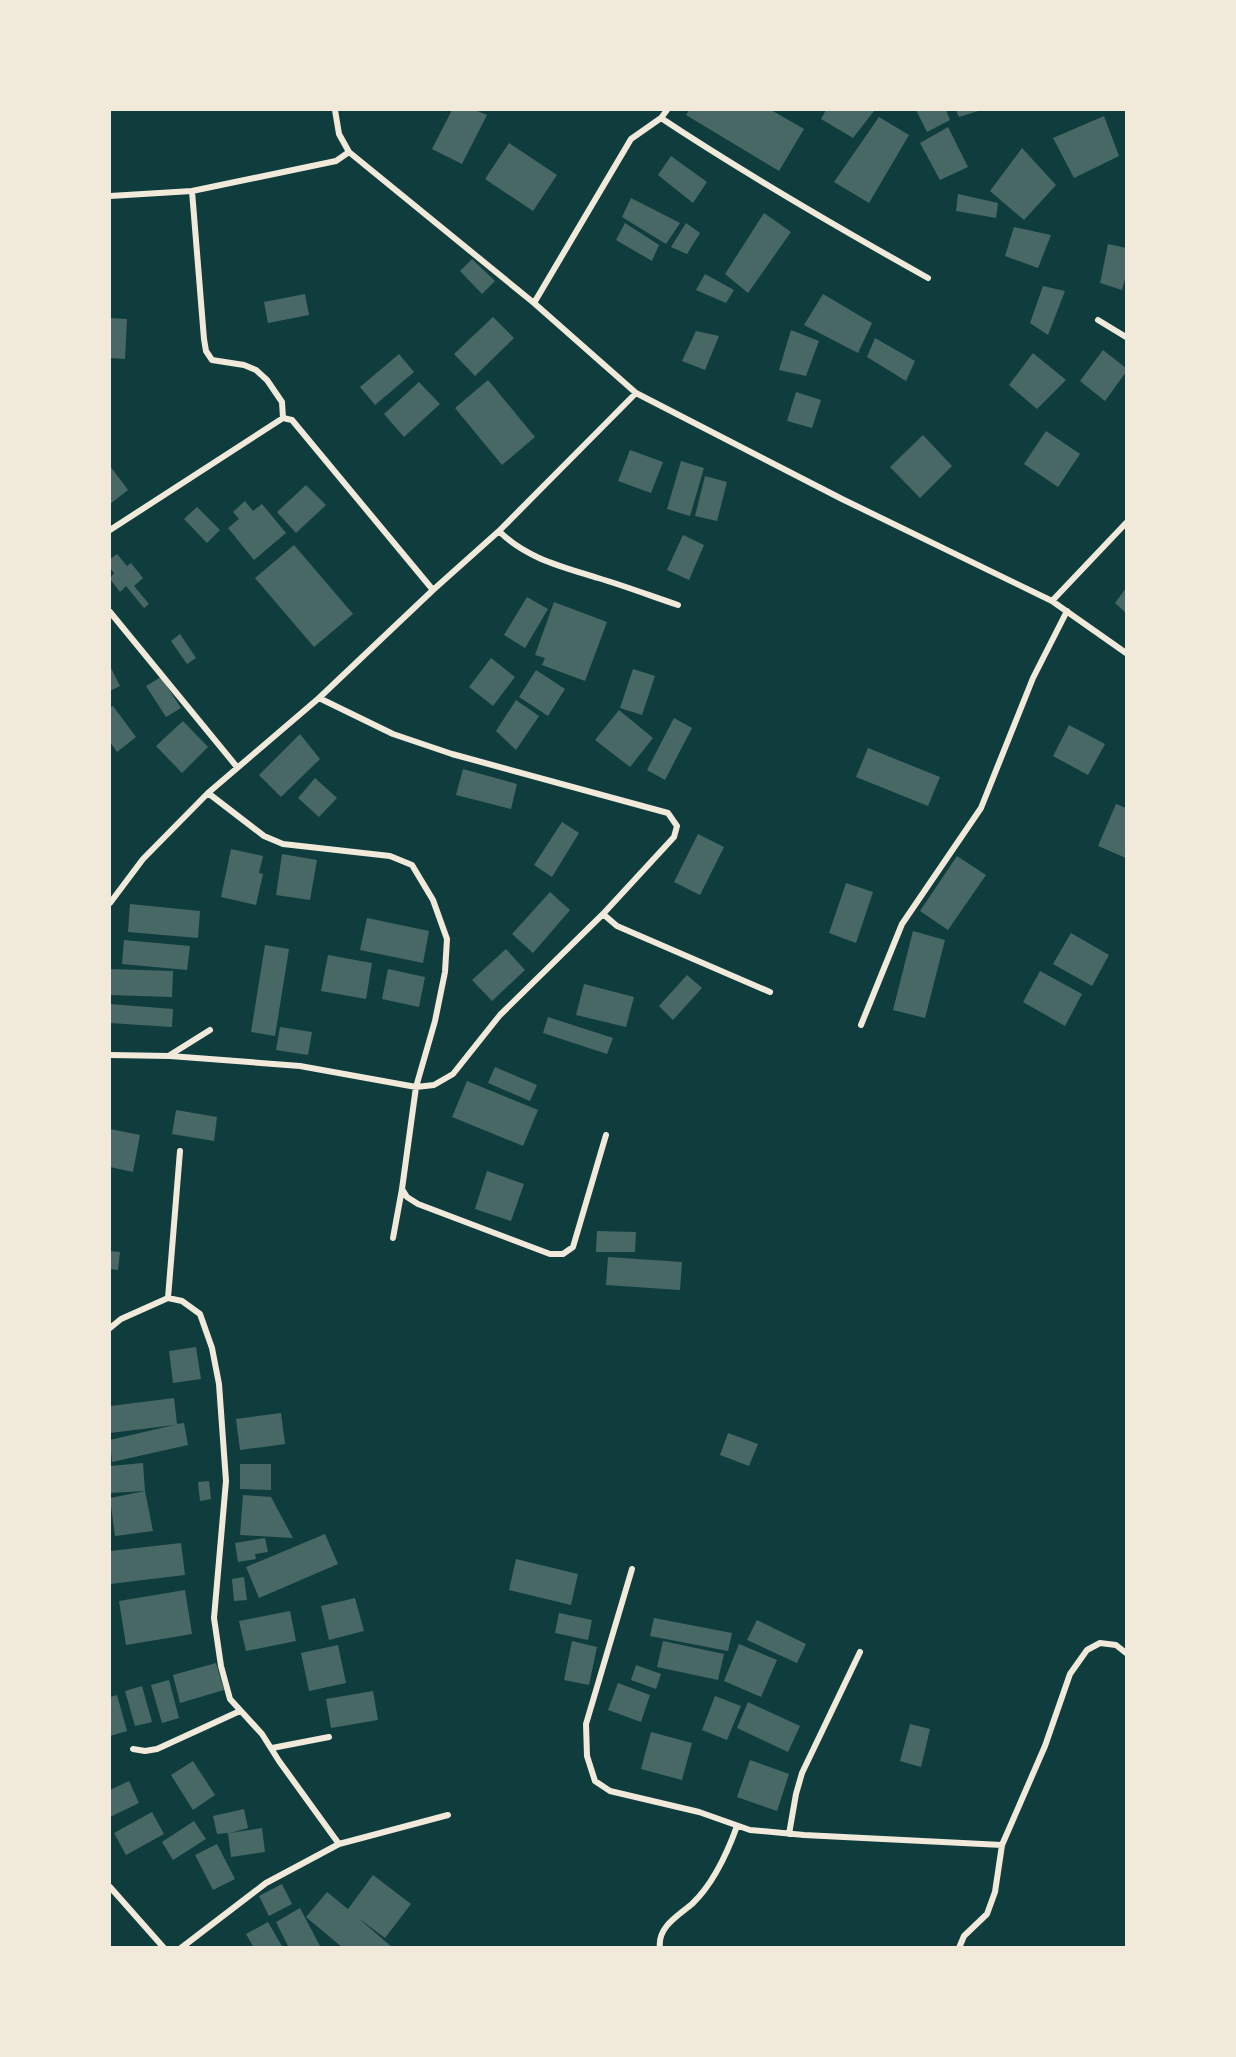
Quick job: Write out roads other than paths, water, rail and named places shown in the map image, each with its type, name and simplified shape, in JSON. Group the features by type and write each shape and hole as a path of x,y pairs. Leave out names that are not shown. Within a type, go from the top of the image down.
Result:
{"street":[{"path":"335,110 339,134 349,152 534,303 636,393 842,499 1052,601 1126,653"},
{"path":"534,303 631,139 661,118 667,110"},
{"path":"661,118 770,187 928,278"},
{"path":"110,196 192,191 336,161 349,152"},
{"path":"192,191 206,351 212,360 244,365 256,370 267,380 282,402 283,418"},
{"path":"1098,320 1126,337"},
{"path":"110,903 143,859 208,793 319,698 499,531 636,393"},
{"path":"110,530 283,418 292,420 433,590"},
{"path":"1052,601 1126,523"},
{"path":"499,531 510,543 529,554 678,605"},
{"path":"861,1025 902,924 981,808 1033,678 1067,611"},
{"path":"110,612 237,767"},
{"path":"110,1055 170,1056 300,1066 416,1087 434,1085 453,1074 500,1015 603,914 674,837 677,826 668,813 452,754 393,734 319,698"},
{"path":"208,793 264,836 283,844 390,856 412,866 433,900 447,939 443,982 435,1021 416,1087 393,1238"},
{"path":"603,914 617,926 770,992"},
{"path":"170,1056 210,1030"},
{"path":"402,1189 407,1197 418,1204 550,1254 563,1254 573,1246 606,1135"},
{"path":"168,1298 180,1151"},
{"path":"110,1328 121,1319 168,1298 182,1301 200,1314 212,1348 219,1384 226,1481 214,1618 230,1700 262,1734 339,1844"},
{"path":"632,1569 586,1724 587,1756 595,1781 610,1791 699,1812 750,1830 1002,1845"},
{"path":"959,1947 963,1936 987,1914 996,1892 1002,1845 1044,1746 1070,1674 1088,1650 1100,1643 1116,1645 1126,1653"},
{"path":"789,1834 802,1773 860,1652"},
{"path":"133,1749 145,1751 157,1749 240,1711"},
{"path":"272,1748 329,1737"},
{"path":"181,1947 266,1883 339,1844 448,1815"},
{"path":"660,1947 659,1943 664,1930 674,1917 695,1901 713,1879 737,1826"},
{"path":"110,1887 164,1947"}]}
